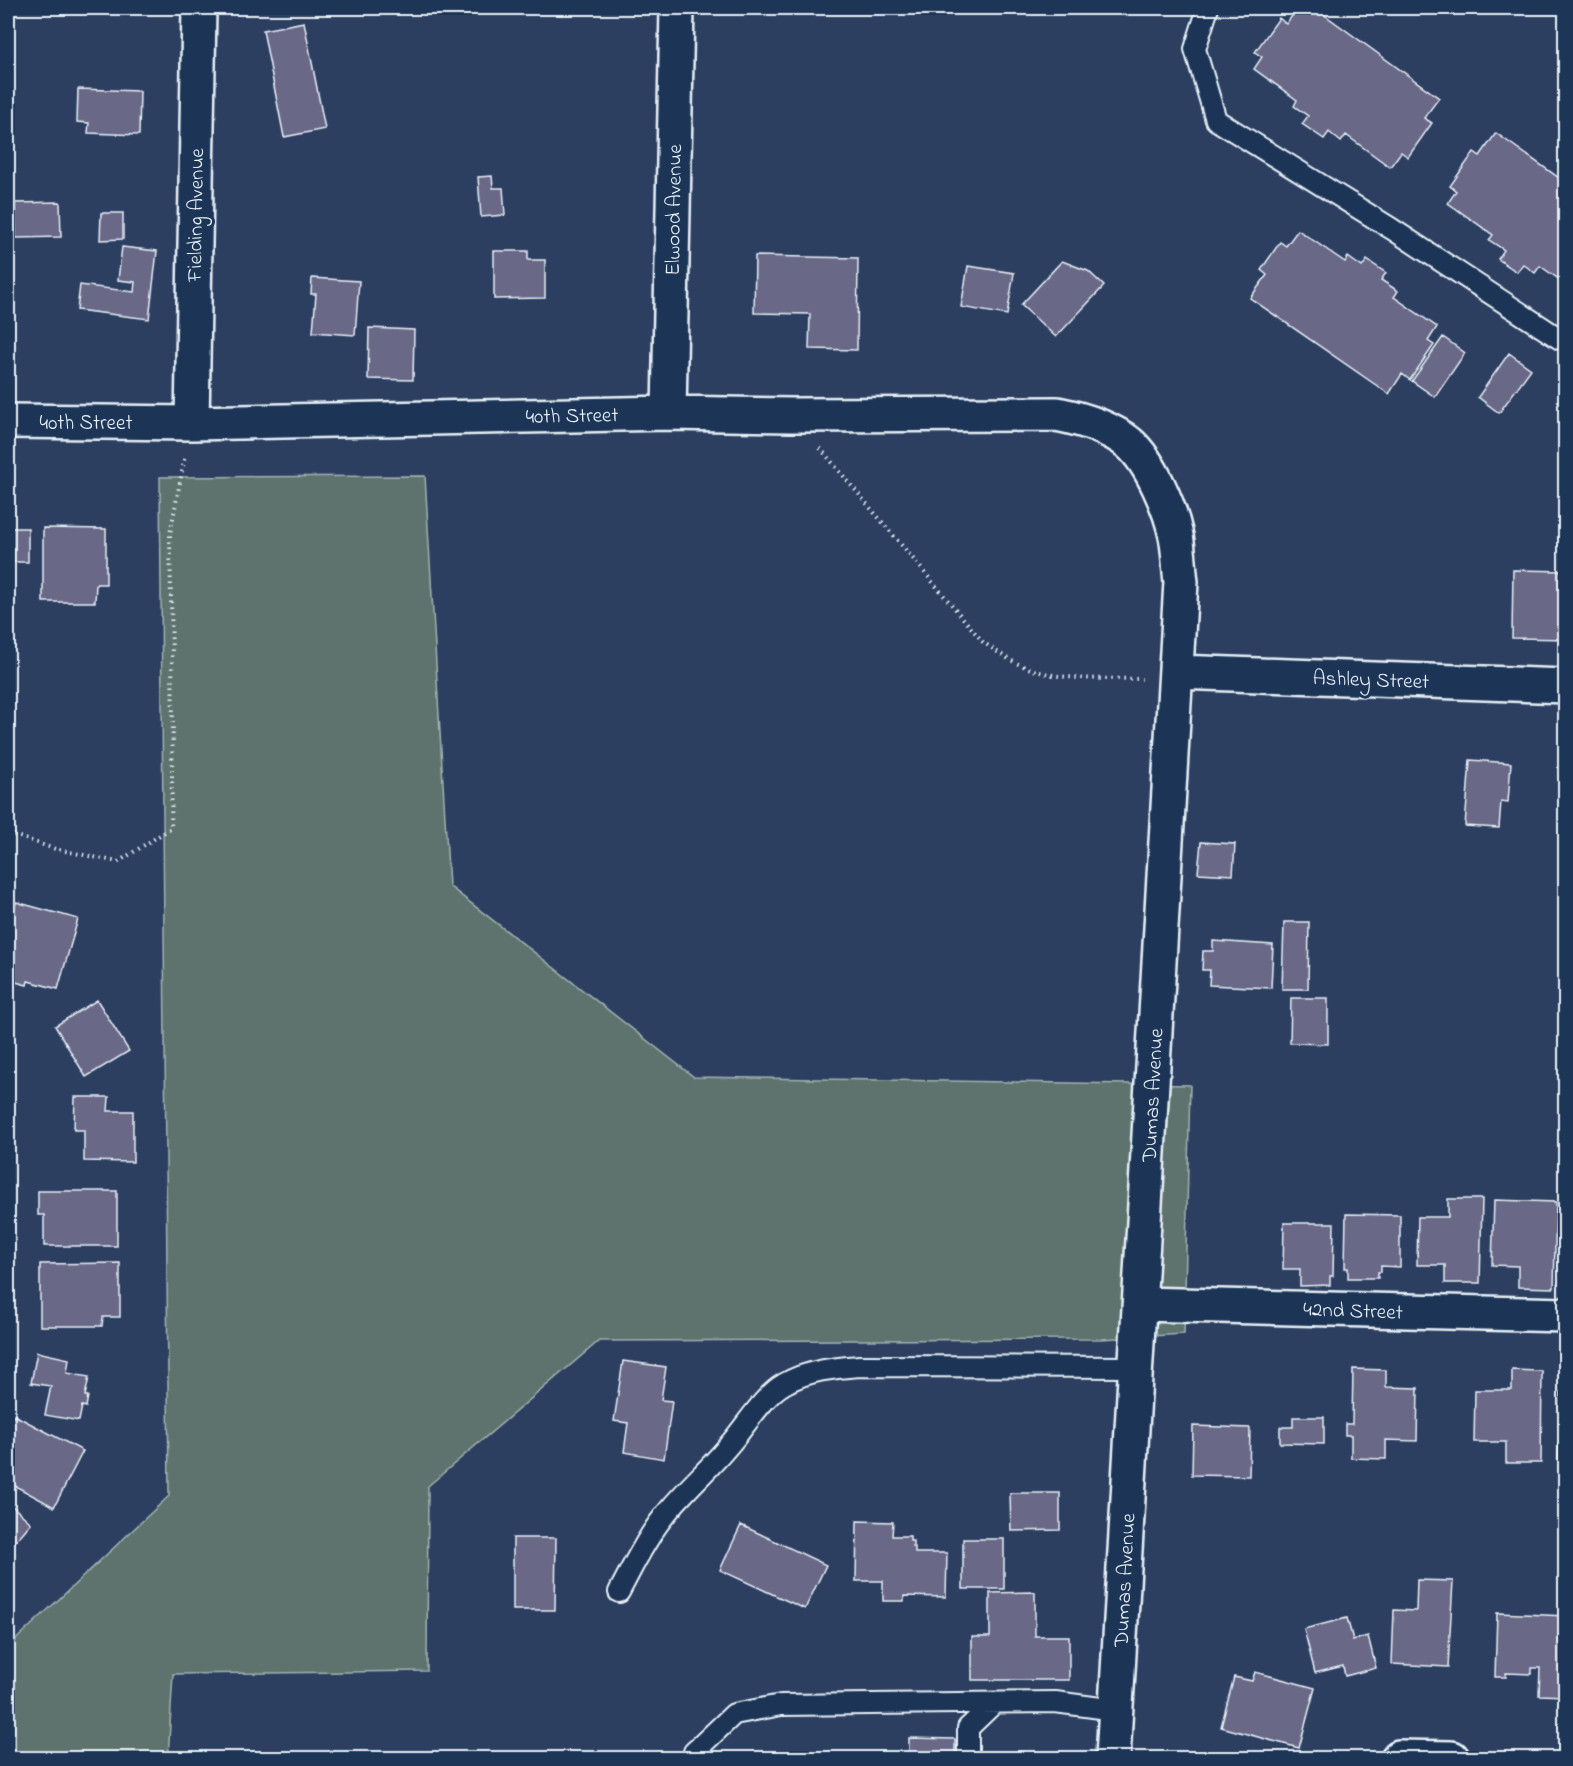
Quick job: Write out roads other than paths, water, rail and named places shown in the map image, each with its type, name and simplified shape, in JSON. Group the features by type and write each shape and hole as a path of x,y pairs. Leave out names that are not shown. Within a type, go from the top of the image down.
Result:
{"street":[{"name":"Fielding Avenue","path":"192,423 199,8"},
{"name":"Elwood Avenue","path":"669,413 677,8"},
{"name":"40th Street","path":"8,421 192,423 669,413 1057,414 1102,427 1129,443"},
{"name":"Dumas Avenue","path":"1113,1758 1181,582 1176,536 1162,493 1148,466 1129,443"},
{"name":"Ashley Street","path":"1176,677 1566,686"},
{"name":"42nd Street","path":"1140,1304 1566,1316"},
{"path":"1399,1757 1452,1758"}],"lane":[{"path":"1208,8 1195,49 1216,120 1392,229 1560,339 1566,339"},
{"path":"619,1592 661,1520 718,1460 760,1406 782,1385 804,1374 830,1368 860,1366 1136,1367"},
{"path":"694,1758 694,1752 734,1714 781,1705 1055,1702 1116,1710"},
{"path":"968,1758 968,1728 993,1704"}]}
